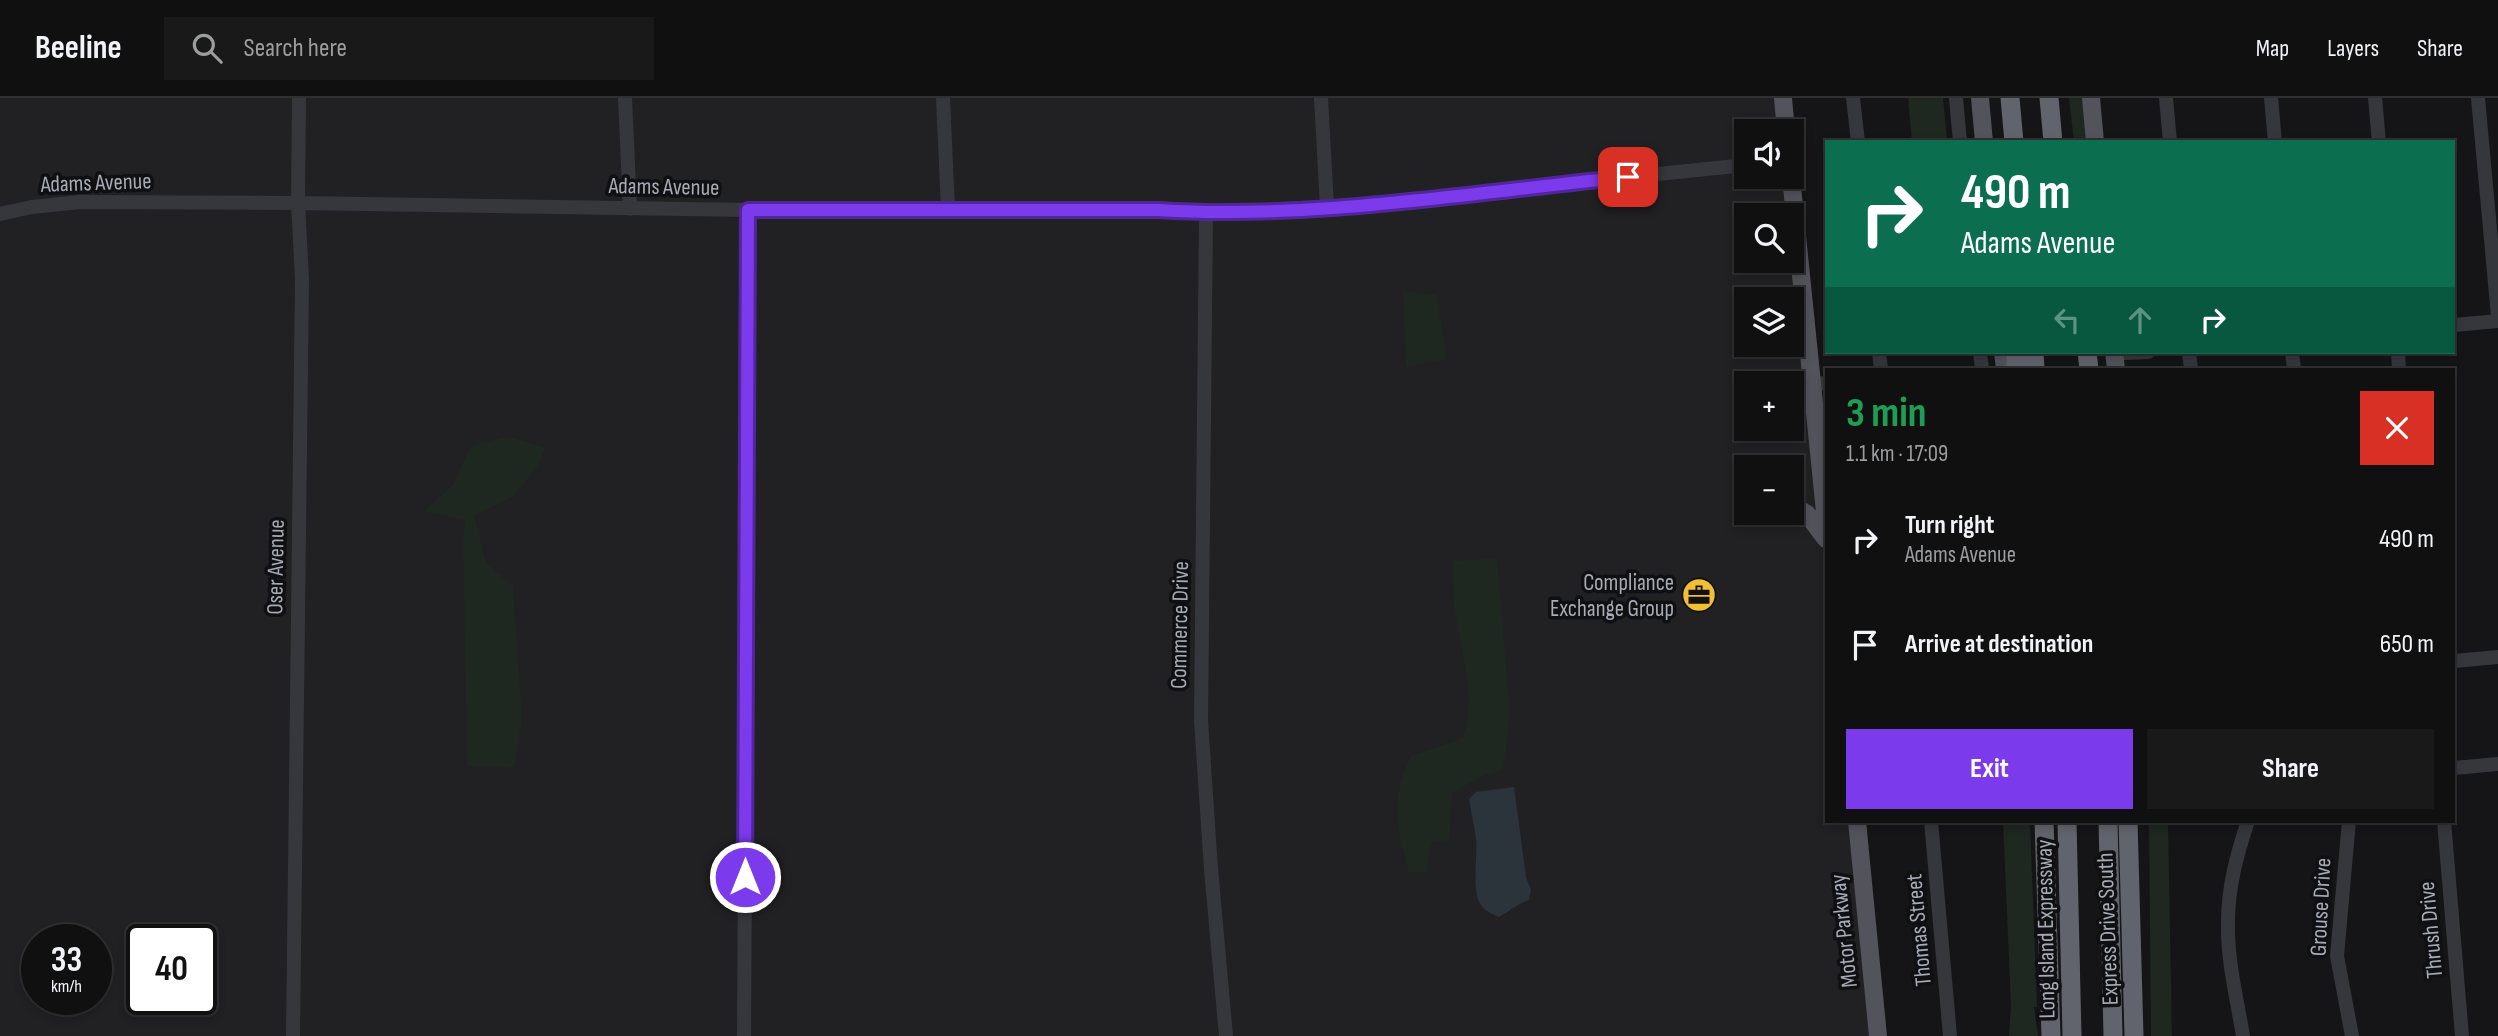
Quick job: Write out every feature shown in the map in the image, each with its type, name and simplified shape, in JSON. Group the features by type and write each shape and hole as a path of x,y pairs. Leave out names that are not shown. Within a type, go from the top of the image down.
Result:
{"highway":[{"path":"2010,98 2014,140"},
{"path":"2049,98 2053,140"},
{"path":"2044,823 2051,1036"},
{"name":"Long Island Expressway","path":"2067,823 2072,1036"},
{"path":"2108,823 2113,1036"},
{"name":"Express Drive South","path":"2127,823 2134,1036"}],"main road":[{"path":"1783,98 1785,119"},
{"path":"1980,98 1984,140"},
{"path":"2091,98 2095,140"},
{"path":"1793,189 1820,383 1825,489"},
{"path":"1804,512 1825,538"},
{"name":"Motor Parkway","path":"1857,823 1878,1036"}],"street":[{"name":"Oser Avenue","path":"293,1036 302,279 298,203 299,98"},
{"path":"625,98 631,209"},
{"path":"943,98 948,211"},
{"path":"1321,98 1327,207"},
{"path":"1853,98 1858,140"},
{"path":"1956,98 1960,140"},
{"path":"2166,98 2170,140"},
{"path":"2271,98 2275,140"},
{"path":"2375,98 2379,140"},
{"path":"2455,325 2498,318 2478,98"},
{"name":"Adams Avenue","path":"0,215 32,207 80,202 748,210 1159,210 1206,213 1327,207 1734,166"},
{"path":"744,1036 748,210"},
{"name":"Commerce Drive","path":"1206,213 1201,721 1226,1036"},
{"path":"2118,358 2138,354"},
{"path":"2455,661 2498,657"},
{"path":"2455,768 2498,764"},
{"name":"Thomas Street","path":"1931,823 1950,1036"},
{"path":"2244,1036 2232,967 2228,923 2234,867 2247,823"},
{"name":"Grouse Drive","path":"2349,823 2337,956 2352,1036"},
{"name":"Thrush Drive","path":"2444,823 2462,1036"}],"shaded area":[{"path":"0,98 1786,98 1789,119 1734,119 1734,189 1795,189 1797,203 1734,203 1734,273 1804,273 1825,481 1825,823 1859,823 1881,1036 0,1036"},
{"path":"1908,98 1943,98 1947,138 1912,140"},
{"path":"2069,98 2086,98 2090,140 2074,140"},
{"path":"1403,291 1436,295 1447,359 1406,367"},
{"path":"507,436 545,448 539,464 514,496 474,516 486,563 513,586 522,718 514,767 467,766 463,540 465,520 424,511 453,485 470,447"},
{"path":"1497,558 1510,714 1503,770 1483,776 1452,793 1449,843 1431,842 1426,873 1409,872 1397,814 1404,772 1411,756 1463,738 1467,720 1468,687 1456,621 1453,561"},
{"path":"1514,787 1526,877 1531,890 1529,900 1499,917 1489,913 1478,899 1476,838 1469,799 1476,792"},
{"path":"2003,823 2030,823 2037,1007 2034,1007 2038,1036 2009,1036 2011,1006"},
{"path":"2149,823 2170,823 2172,1036 2151,1036"}],"place":[{"name":"Compliance Exchange Group","path":"1699,595"}],"route":[{"path":"745,877 748,210 1159,210 1206,213 1357,205 1628,177"}]}
